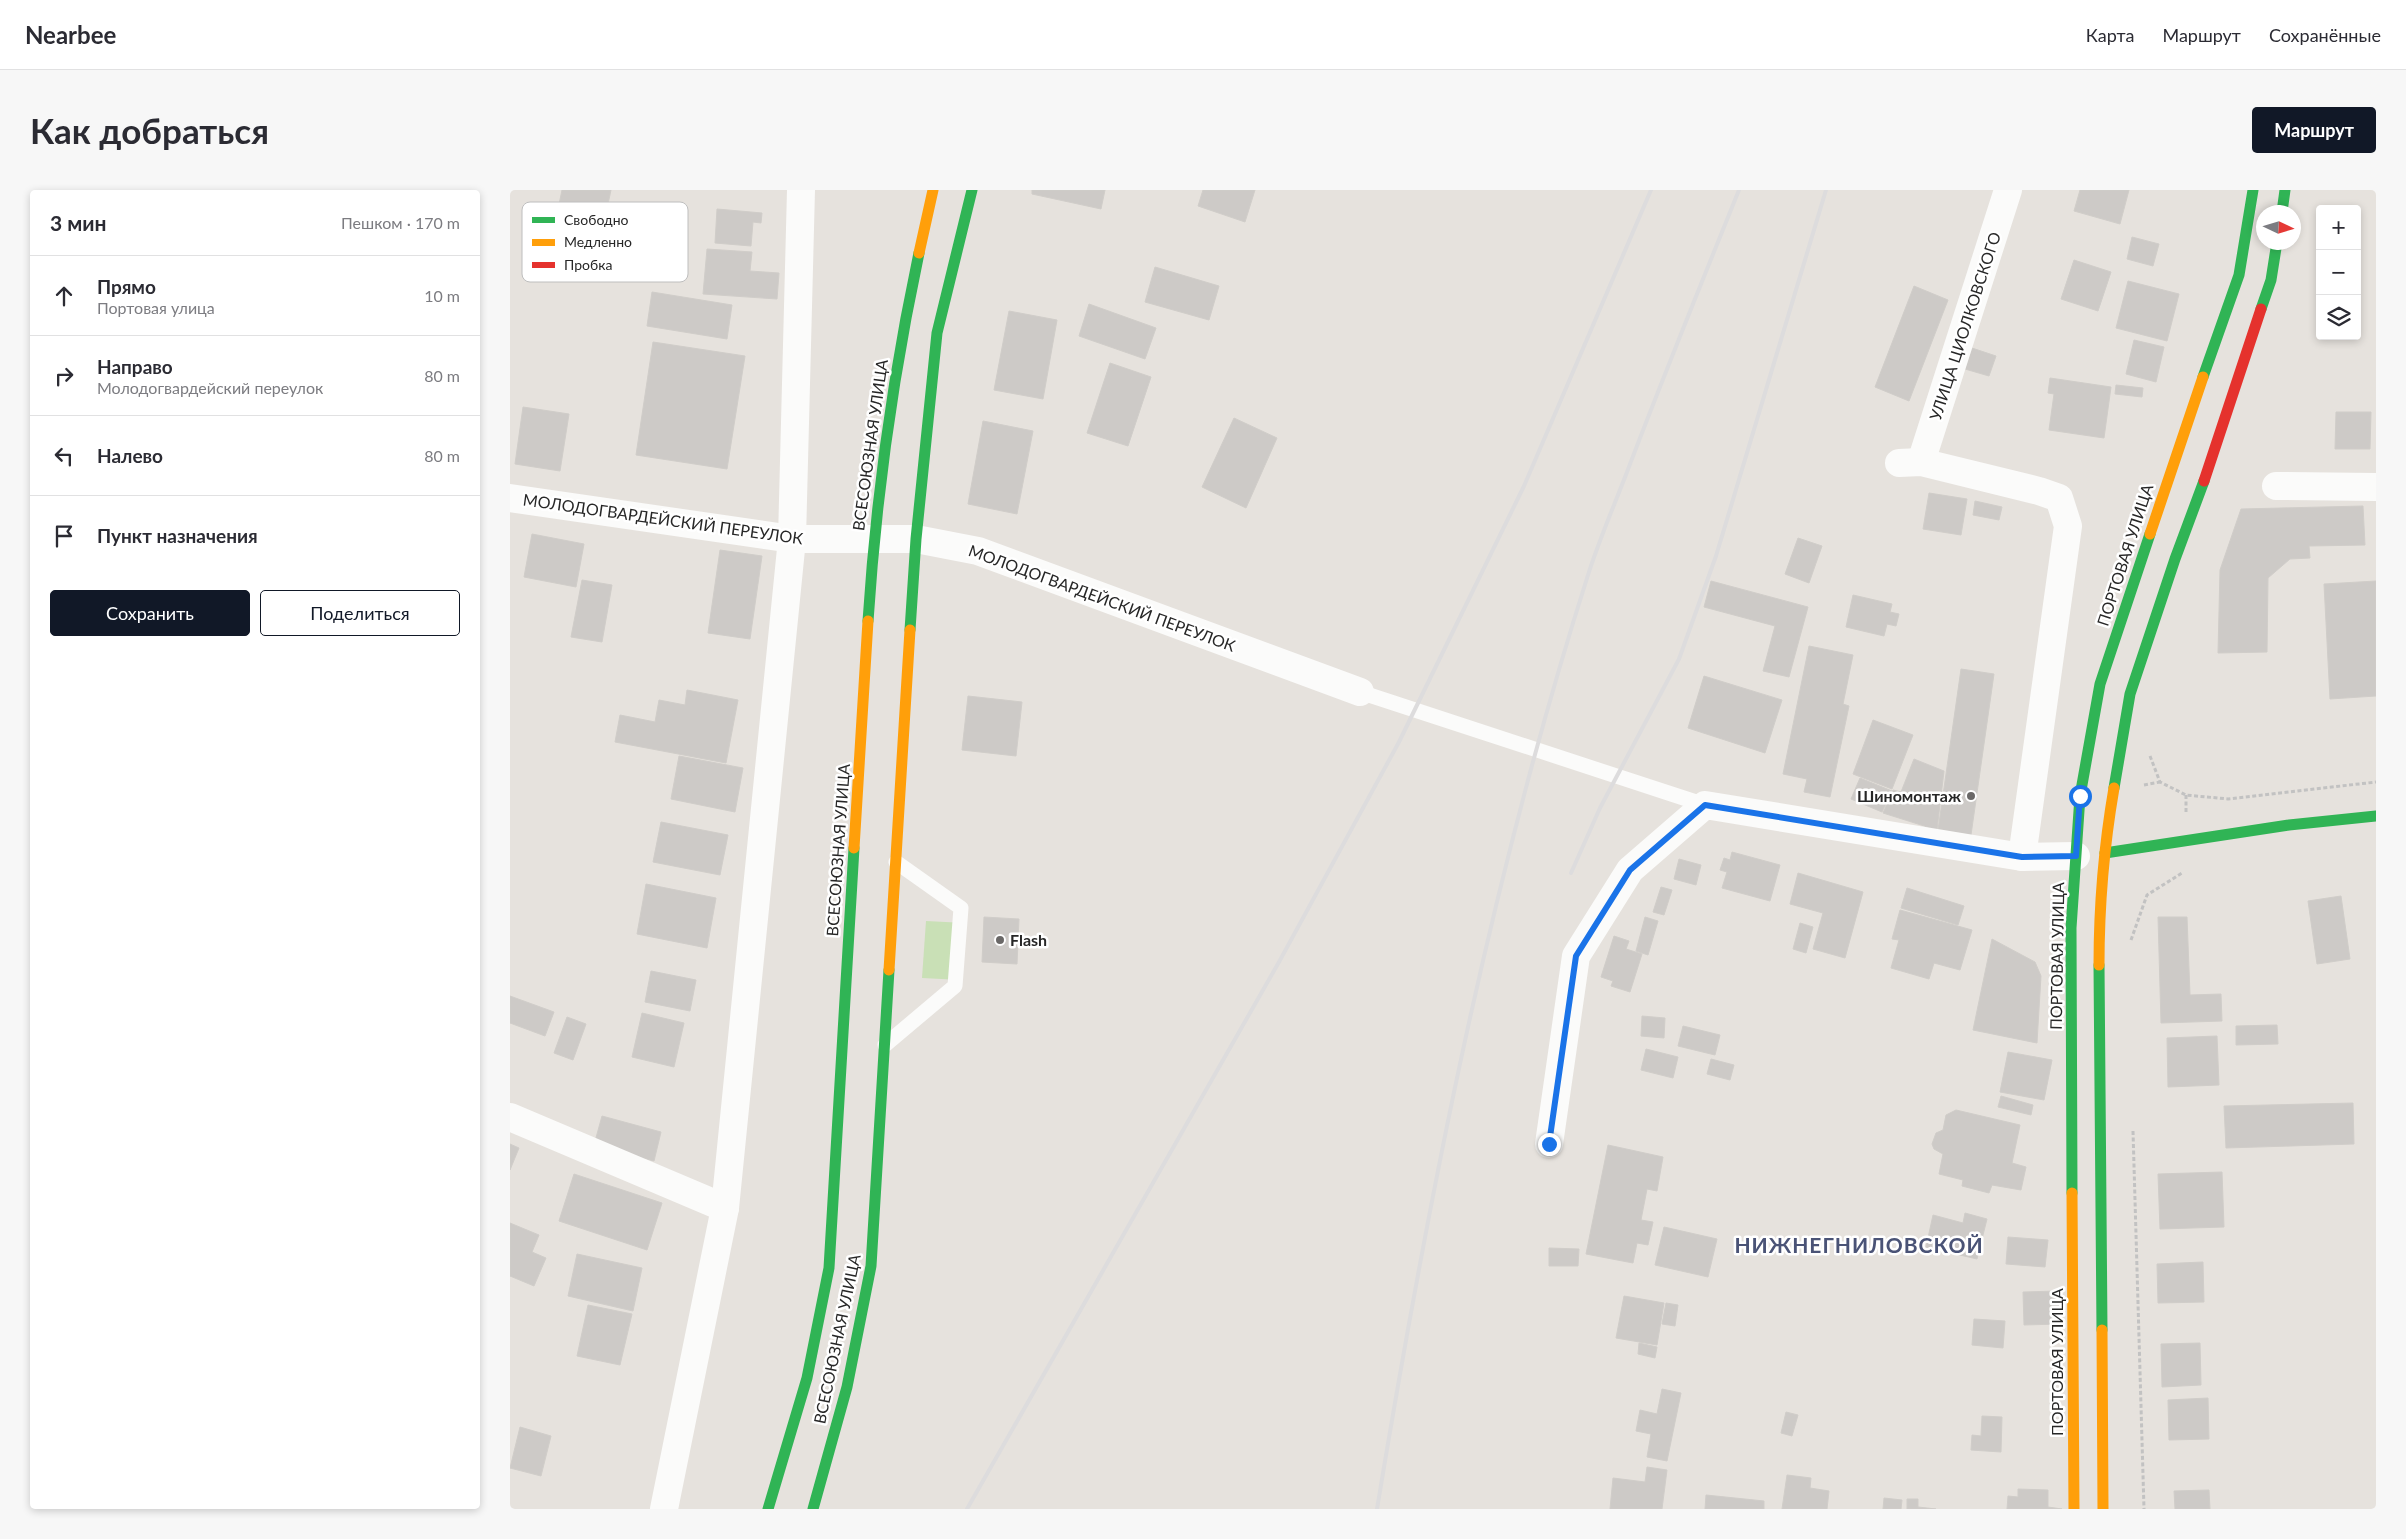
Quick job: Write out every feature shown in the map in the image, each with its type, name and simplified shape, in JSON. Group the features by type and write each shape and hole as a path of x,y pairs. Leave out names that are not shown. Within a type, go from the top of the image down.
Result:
{"main road":[{"name":"ВСЕСОЮЗНАЯ УЛИЦА","path":"768,1509 773,1498 807,1378 829,1268 873,541 880,474 903,327 933,190"},
{"name":"ВСЕСОЮЗНАЯ УЛИЦА","path":"813,1509 847,1387 871,1266 916,539 937,332 972,190"},
{"name":"ПОРТОВАЯ УЛИЦА","path":"2074,1509 2071,928 2080,796 2100,684 2181,441 2239,275 2253,190"},
{"path":"2283,205 2285,190"},
{"path":"2103,1509 2099,933 2105,854 2113,792 2130,694 2229,410 2271,280 2276,250"},
{"path":"2105,854 2289,825 2376,816"}],"street":[{"path":"664,1509 725,1208 792,539 801,190"},
{"name":"УЛИЦА ЦИОЛКОВСКОГО","path":"2008,190 1910,462 2039,491 2059,498 2068,526 2022,857"},
{"path":"2276,486 2376,487"},
{"name":"МОЛОДОГВАРДЕЙСКИЙ ПЕРЕУЛОК","path":"510,498 792,539 873,541 916,539 978,551 1360,692"},
{"path":"1549,1144 1576,956 1630,870 1705,805 2022,857 2076,856"},
{"path":"510,1117 725,1208"}],"lane":[{"path":"1360,692 1705,805"},
{"path":"885,1045 955,986 961,908 896,862"}],"path":[{"path":"2150,754 2160,782 2186,795 2228,799 2376,782"},
{"path":"2131,947 2131,938 2147,895 2186,870"},
{"path":"2132,1121 2144,1509"}],"green space":[{"path":"926,921 965,923 961,980 922,978"}],"building":[{"path":"562,190 611,190 608,202 559,202"},
{"path":"1032,190 1105,190 1101,209 1032,194"},
{"path":"1203,190 1255,190 1245,222 1198,206"},
{"path":"2080,190 2129,190 2120,224 2074,211"},
{"path":"717,209 762,213 761,223 753,222 751,246 715,243"},
{"path":"2132,237 2159,244 2153,266 2127,259"},
{"path":"707,249 752,252 750,271 779,273 777,299 703,294"},
{"path":"2074,260 2111,272 2098,311 2061,299"},
{"path":"1155,267 1219,286 1209,320 1145,302"},
{"path":"2128,281 2179,294 2167,341 2116,328"},
{"path":"1914,286 1948,300 1909,401 1875,387"},
{"path":"652,292 732,305 727,339 647,326"},
{"path":"1089,304 1156,328 1145,359 1079,336"},
{"path":"1009,311 1057,320 1043,399 994,390"},
{"path":"2134,340 2164,347 2156,382 2126,374"},
{"path":"653,342 745,356 727,469 636,455"},
{"path":"1972,348 1996,356 1989,376 1965,369"},
{"path":"1110,363 1151,377 1128,446 1087,433"},
{"path":"2050,378 2111,387 2104,438 2049,430 2054,394 2048,393"},
{"path":"2116,385 2143,388 2142,397 2115,394"},
{"path":"523,407 569,414 560,471 515,464"},
{"path":"2336,412 2371,412 2370,449 2335,449"},
{"path":"1234,418 1277,438 1246,508 1202,487"},
{"path":"983,421 1033,431 1017,514 968,504"},
{"path":"1929,493 1967,499 1961,535 1923,529"},
{"path":"1975,501 2002,507 1999,520 1973,515"},
{"path":"2363,506 2365,545 2309,546 2310,558 2290,559 2268,578 2267,652 2218,653 2220,570 2241,509"},
{"path":"532,534 584,544 576,587 524,577"},
{"path":"1798,538 1822,546 1809,583 1785,574"},
{"path":"720,550 762,556 750,639 708,633"},
{"path":"582,580 612,585 602,642 571,637"},
{"path":"1711,581 1808,607 1789,677 1763,671 1775,626 1704,607"},
{"path":"2376,581 2376,696 2330,699 2324,584"},
{"path":"1853,595 1892,604 1890,612 1899,614 1896,626 1887,624 1884,636 1846,627"},
{"path":"1809,646 1853,655 1843,704 1849,706 1830,797 1804,792 1807,779 1783,774"},
{"path":"1961,669 1994,674 1971,835 1938,830"},
{"path":"1704,676 1782,700 1765,753 1688,728"},
{"path":"687,690 738,700 726,763 615,742 620,715 655,722 659,700 685,705"},
{"path":"968,696 1022,702 1016,756 962,750"},
{"path":"1873,720 1913,735 1892,789 1853,774"},
{"path":"679,756 743,768 735,812 671,799"},
{"path":"1914,759 1944,771 1937,830 1883,813 1893,790 1901,792"},
{"path":"1860,778 1892,791 1882,812 1851,799"},
{"path":"661,822 728,835 720,875 653,862"},
{"path":"1732,852 1780,865 1770,901 1722,888 1727,872 1720,870 1724,858 1730,860"},
{"path":"1679,859 1701,865 1696,885 1674,879"},
{"path":"1798,873 1863,892 1845,958 1813,949 1823,913 1790,904"},
{"path":"646,884 716,898 707,948 637,934"},
{"path":"1661,887 1672,890 1664,915 1653,912"},
{"path":"1907,888 1964,906 1958,925 1901,908"},
{"path":"2341,896 2350,959 2317,964 2308,901"},
{"path":"1900,910 1972,930 1960,970 1934,963 1929,979 1891,968 1899,940 1892,939"},
{"name":"Flash","path":"984,917 1019,919 1017,964 982,962"},
{"path":"1645,917 1658,921 1648,955 1636,951"},
{"path":"2158,917 2187,917 2190,995 2221,994 2222,1021 2161,1023"},
{"path":"1800,923 1813,927 1806,953 1793,949"},
{"path":"1614,936 1629,941 1626,949 1642,954 1630,992 1611,986 1613,981 1601,977"},
{"path":"1992,939 2035,962 2041,976 2037,1043 1973,1030"},
{"path":"651,971 696,980 690,1011 645,1002"},
{"path":"510,996 554,1012 545,1036 510,1023"},
{"path":"642,1013 684,1023 674,1067 632,1057"},
{"path":"1642,1016 1665,1018 1664,1038 1641,1036"},
{"path":"567,1017 586,1024 573,1060 554,1053"},
{"path":"2277,1025 2278,1044 2236,1045 2236,1026"},
{"path":"1683,1026 1720,1035 1715,1055 1678,1046"},
{"path":"2217,1036 2219,1085 2168,1087 2167,1038"},
{"path":"1646,1049 1678,1057 1673,1078 1641,1070"},
{"path":"2008,1052 2052,1060 2044,1100 2000,1092"},
{"path":"1711,1059 1734,1065 1730,1080 1707,1074"},
{"path":"2001,1096 2033,1105 2031,1115 1998,1107"},
{"path":"2353,1103 2354,1144 2226,1148 2224,1106"},
{"path":"1956,1110 2020,1125 2012,1163 2026,1167 2021,1190 1992,1185 1989,1193 1962,1186 1963,1180 1939,1174 1943,1154 1934,1149 1932,1144 1936,1133 1943,1130 1946,1115"},
{"path":"602,1116 661,1132 654,1161 594,1145"},
{"path":"510,1144 519,1148 510,1170"},
{"path":"1608,1145 1663,1157 1657,1191 1647,1189 1641,1220 1653,1222 1648,1245 1637,1243 1633,1263 1586,1254"},
{"path":"2222,1172 2224,1227 2160,1229 2158,1174"},
{"path":"574,1174 662,1203 647,1250 559,1221"},
{"path":"1965,1213 1987,1219 1977,1259 1926,1247 1933,1215 1963,1223"},
{"path":"510,1223 539,1235 532,1252 546,1258 534,1286 510,1276"},
{"path":"1664,1227 1717,1239 1708,1277 1655,1265"},
{"path":"2008,1237 2048,1240 2045,1267 2006,1264"},
{"path":"1549,1248 1579,1249 1578,1266 1549,1266"},
{"path":"577,1254 642,1268 633,1311 568,1296"},
{"path":"2203,1262 2204,1302 2158,1303 2157,1264"},
{"path":"2058,1291 2060,1324 2024,1325 2023,1292"},
{"path":"1624,1296 1664,1303 1657,1345 1616,1338"},
{"path":"1666,1303 1678,1305 1675,1326 1662,1324"},
{"path":"588,1305 632,1314 620,1365 577,1356"},
{"path":"1974,1319 2005,1321 2003,1348 1972,1345"},
{"path":"1639,1343 1657,1347 1655,1358 1638,1354"},
{"path":"2200,1343 2201,1385 2162,1387 2161,1344"},
{"path":"1662,1389 1681,1393 1667,1461 1647,1457 1651,1434 1636,1431 1640,1410 1657,1414"},
{"path":"2208,1398 2209,1439 2169,1440 2168,1400"},
{"path":"1786,1412 1798,1415 1792,1436 1781,1433"},
{"path":"1982,1416 2002,1417 2001,1452 1971,1450 1972,1435 1981,1436"},
{"path":"520,1427 551,1436 541,1476 510,1468"},
{"path":"1647,1467 1667,1470 1662,1509 1610,1509 1613,1478 1645,1482"},
{"path":"1787,1475 1811,1478 1810,1488 1829,1491 1827,1509 1782,1509"},
{"path":"2018,1489 2048,1490 2048,1507 2062,1509 2007,1509 2008,1496 2018,1497"},
{"path":"2209,1490 2210,1509 2175,1509 2174,1491"},
{"path":"1706,1495 1764,1501 1764,1509 1705,1509"},
{"path":"1884,1498 1902,1500 1901,1509 1883,1509"},
{"path":"1907,1499 1918,1499 1918,1507 1936,1509 1907,1509"}],"railway":[{"path":"967,1509 1279,962 1399,742 1524,486 1651,190"},
{"path":"1377,1509 1418,1273 1441,1155 1492,921 1521,805 1553,689 1592,562 1739,190"},
{"path":"1571,873 1600,808 1679,659 1716,556 1826,190"}],"traffic: fast":[{"path":"910,630 916,539 937,333 972,190"},
{"path":"2203,377 2239,275 2253,190"},
{"path":"2283,205 2285,190"},
{"path":"2261,309 2271,280 2276,250"},
{"path":"868,621 871,575 887,436 901,345 919,253"},
{"path":"2114,788 2130,694 2175,559 2204,481"},
{"path":"2072,1193 2071,928 2080,796 2100,684 2150,534"},
{"path":"2105,853 2289,825 2376,816"},
{"path":"768,1509 807,1378 829,1268 854,848"},
{"path":"2099,965 2102,1330"},
{"path":"813,1509 847,1387 871,1266 889,970"}],"traffic: slow":[{"path":"919,253 933,190"},
{"path":"2150,534 2203,377"},
{"path":"854,848 868,621"},
{"path":"889,970 910,630"},
{"path":"2099,965 2103,876 2114,788"},
{"path":"2072,1193 2074,1509"},
{"path":"2102,1330 2103,1509"}],"traffic: jam":[{"path":"2204,481 2261,309"}],"place":[{"name":"Шиномонтаж","path":"1971,796"},
{"name":"Flash","path":"1000,940"}],"district":[{"name":"НИЖНЕГНИЛОВСКОЙ","path":"1859,1246"}],"route":[{"path":"1549,1144 1576,956 1630,870 1705,805 2022,857 2076,856 2080,796"}]}
